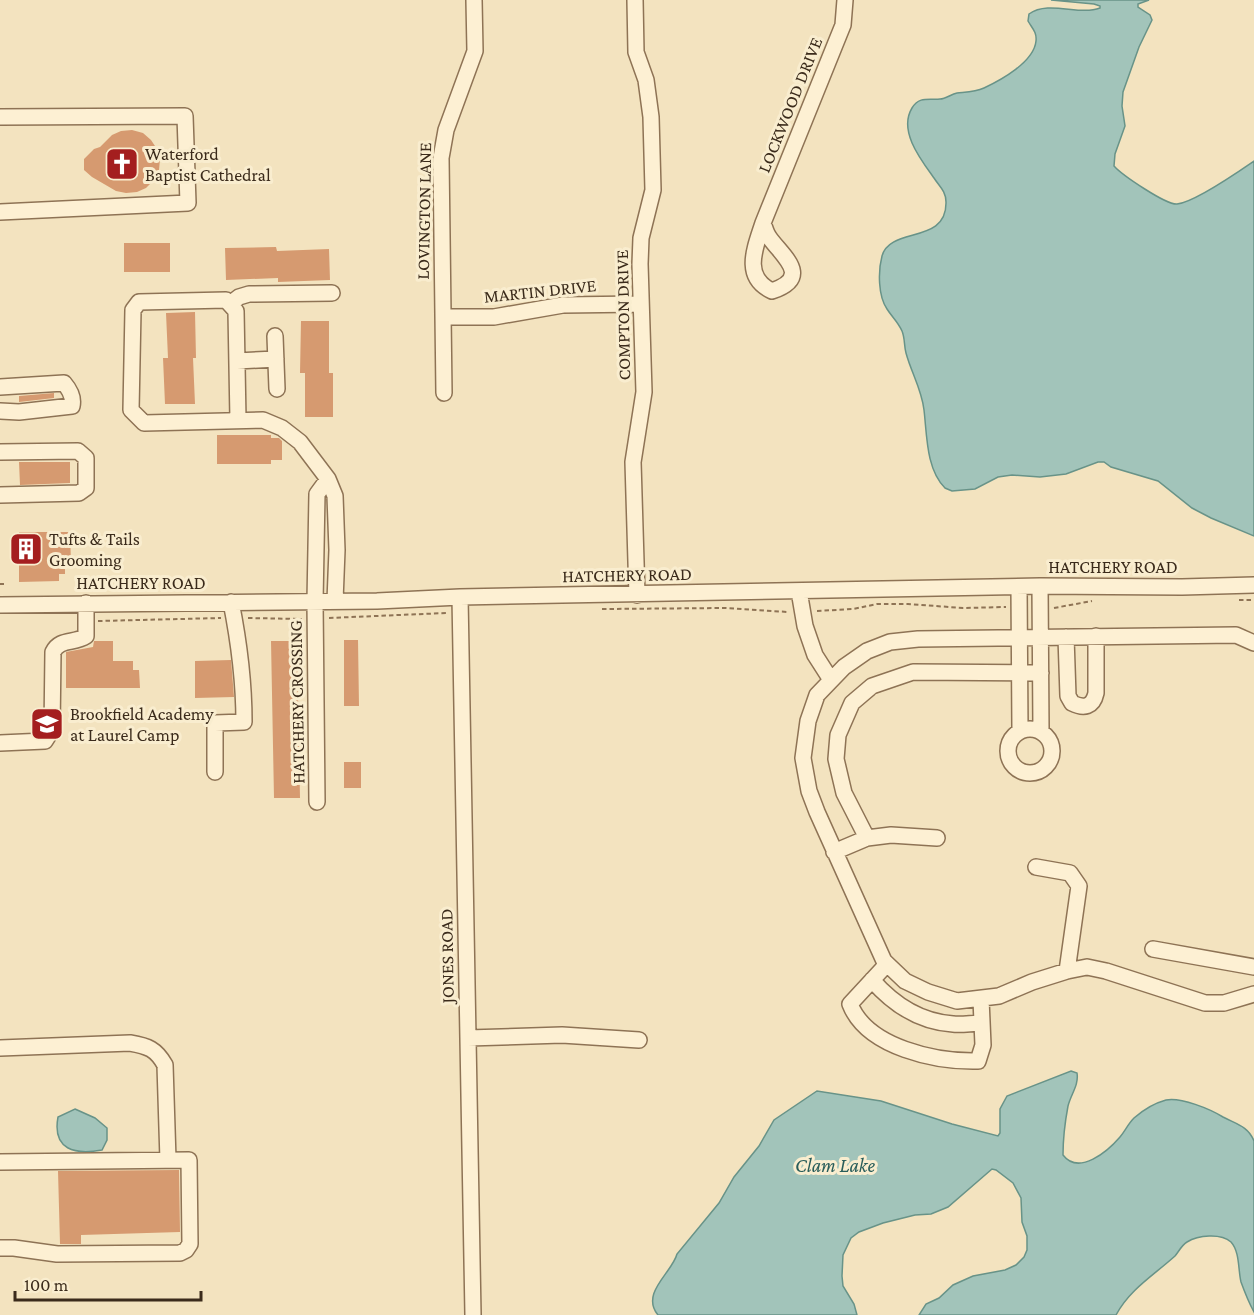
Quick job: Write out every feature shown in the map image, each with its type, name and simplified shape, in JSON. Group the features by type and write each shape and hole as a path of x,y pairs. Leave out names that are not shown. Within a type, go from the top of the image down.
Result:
{"street":[{"name":"LOVINGTON LANE","path":"444,393 441,159 446,130 475,51 474,0"},
{"name":"COMPTON DRIVE","path":"635,0 636,52 646,80 651,117 653,190 641,238 644,392 633,462 638,595"},
{"name":"LOCKWOOD DRIVE","path":"763,223 843,25 845,0"},
{"path":"0,117 185,116 188,203 0,212"},
{"path":"230,304 239,297 249,294 332,292"},
{"path":"238,420 236,311 226,300 139,302 133,310 131,410 144,423 263,420 282,428 300,442 328,479 335,496 337,550 335,601"},
{"name":"MARTIN DRIVE","path":"443,317 494,317 563,305 641,304"},
{"path":"275,336 277,389"},
{"path":"237,361 276,359"},
{"path":"0,387 64,383 70,389 73,401 72,406 0,411"},
{"path":"0,452 78,452 86,458 86,488 79,493 0,495"},
{"name":"HATCHERY CROSSING","path":"317,802 315,602 317,494 328,479"},
{"name":"HATCHERY ROAD","path":"0,605 315,602 1040,586 1254,585"},
{"path":"1040,586 1041,731"},
{"path":"1018,587 1020,730"},
{"path":"799,591 805,626 815,655 831,680"},
{"name":"JONES ROAD","path":"460,597 473,1315"},
{"path":"215,772 209,723 244,722 244,683 231,602"},
{"path":"0,743 45,741 49,737 52,730 53,652 56,645 62,642 80,640 86,636 86,603"},
{"path":"1254,643 1236,635 918,639 890,642 867,651 844,667 817,695 808,721 803,758 809,791 834,852 887,964 904,981 928,992 957,1001 999,996 1067,970 1087,967 1106,971 1205,1004 1224,1003 1254,994"},
{"path":"1066,637 1068,696 1072,703 1080,707 1088,707 1094,701 1096,693 1096,636"},
{"path":"867,838 844,793 836,759 838,735 852,703 872,686 913,672 1041,673"},
{"path":"1030,728 1041,731 1053,746 1048,766 1040,772 1030,774 1012,765 1008,756 1008,745 1012,736 1020,730 1030,728"},
{"path":"834,852 867,838 891,835 937,838"},
{"path":"1036,867 1070,873 1078,886 1067,970"},
{"path":"1153,949 1254,968"},
{"path":"887,964 850,1004 854,1015 871,1031 926,1057 978,1061 983,1045 981,999"},
{"path":"872,980 886,996 905,1010 952,1024 982,1023"},
{"path":"468,1038 562,1035 639,1040"},
{"path":"0,1048 130,1043 148,1046 159,1053 165,1065 168,1160"},
{"path":"0,1162 189,1160 190,1244 186,1250 180,1252 57,1254 0,1248"}],"path":[{"path":"1232,600 1254,600"},
{"path":"1040,609 1068,607 1093,601"},
{"path":"592,609 725,608 803,612 898,604 963,608 1019,608"},
{"path":"87,621 316,618 460,613"}],"water":[{"path":"1051,0 1149,0 1138,4 1138,7 1150,15 1152,20 1139,47 1123,92 1122,106 1125,126 1115,154 1114,166 1119,170 1154,195 1177,204 1205,192 1254,161 1254,536 1192,508 1158,481 1111,467 1104,462 1098,462 1066,474 1040,477 1012,475 998,477 975,489 952,491 945,488 934,471 928,451 921,395 906,353 902,331 884,304 879,276 882,256 887,247 896,241 928,230 938,224 944,215 945,195 913,145 909,136 908,117 915,104 921,100 942,99 957,93 981,89 1016,69 1034,49 1036,41 1035,33 1028,21 1029,14 1046,8 1092,10 1100,8 1094,4"},
{"name":"Clam Lake","path":"1071,1071 1077,1073 1077,1077 1068,1106 1063,1149 1063,1155 1070,1161 1085,1162 1101,1154 1120,1137 1134,1118 1166,1100 1179,1100 1203,1107 1248,1132 1254,1141 1254,1312 1241,1282 1234,1246 1227,1239 1209,1236 1185,1243 1175,1256 1128,1297 1116,1315 919,1315 926,1304 939,1298 953,1285 973,1276 1005,1270 1016,1265 1024,1257 1027,1250 1027,1236 1022,1222 1021,1198 1013,1183 992,1169 948,1207 931,1214 915,1215 883,1223 859,1232 851,1238 843,1255 842,1276 843,1286 854,1304 857,1315 658,1315 653,1307 655,1291 677,1254 719,1203 734,1177 759,1146 774,1120 817,1091 881,1101 998,1136 1000,1109 1007,1096"},
{"path":"75,1109 95,1118 107,1128 107,1140 102,1150 83,1152 68,1148 62,1143 57,1128 58,1117"}],"building":[{"name":"Waterford Baptist Cathedral","path":"132,130 143,133 151,140 160,159 159,170 154,180 146,188 126,193 116,191 92,177 84,170 84,159 112,135"},
{"path":"124,243 170,243 170,272 124,272"},
{"path":"276,247 277,251 329,249 330,280 278,282 278,278 226,280 225,248"},
{"path":"195,312 196,358 193,358 195,404 165,404 163,358 168,358 166,313"},
{"path":"301,321 329,321 329,373 333,373 333,417 305,417 305,373 300,373"},
{"path":"54,393 54,398 19,402 19,396"},
{"path":"217,435 271,435 271,438 279,438 282,441 282,460 271,460 271,464 217,464"},
{"path":"19,462 70,462 70,483 20,485"},
{"path":"19,532 70,532 71,564 65,565 65,574 59,574 59,581 19,582"},
{"path":"344,640 358,640 359,706 344,706"},
{"path":"94,641 113,641 113,661 133,661 133,670 139,670 140,688 66,688 66,652 93,647"},
{"path":"271,641 297,641 300,798 274,798"},
{"path":"231,660 234,697 195,698 195,661"},
{"path":"344,762 361,762 361,788 344,788"},
{"path":"179,1170 180,1232 81,1235 81,1244 60,1244 58,1171"}],"place":[{"name":"Waterford Baptist Cathedral","path":"122,164"},
{"name":"Tufts & Tails Grooming","path":"26,549"},
{"name":"Brookfield Academy at Laurel Camp","path":"47,724"}]}
